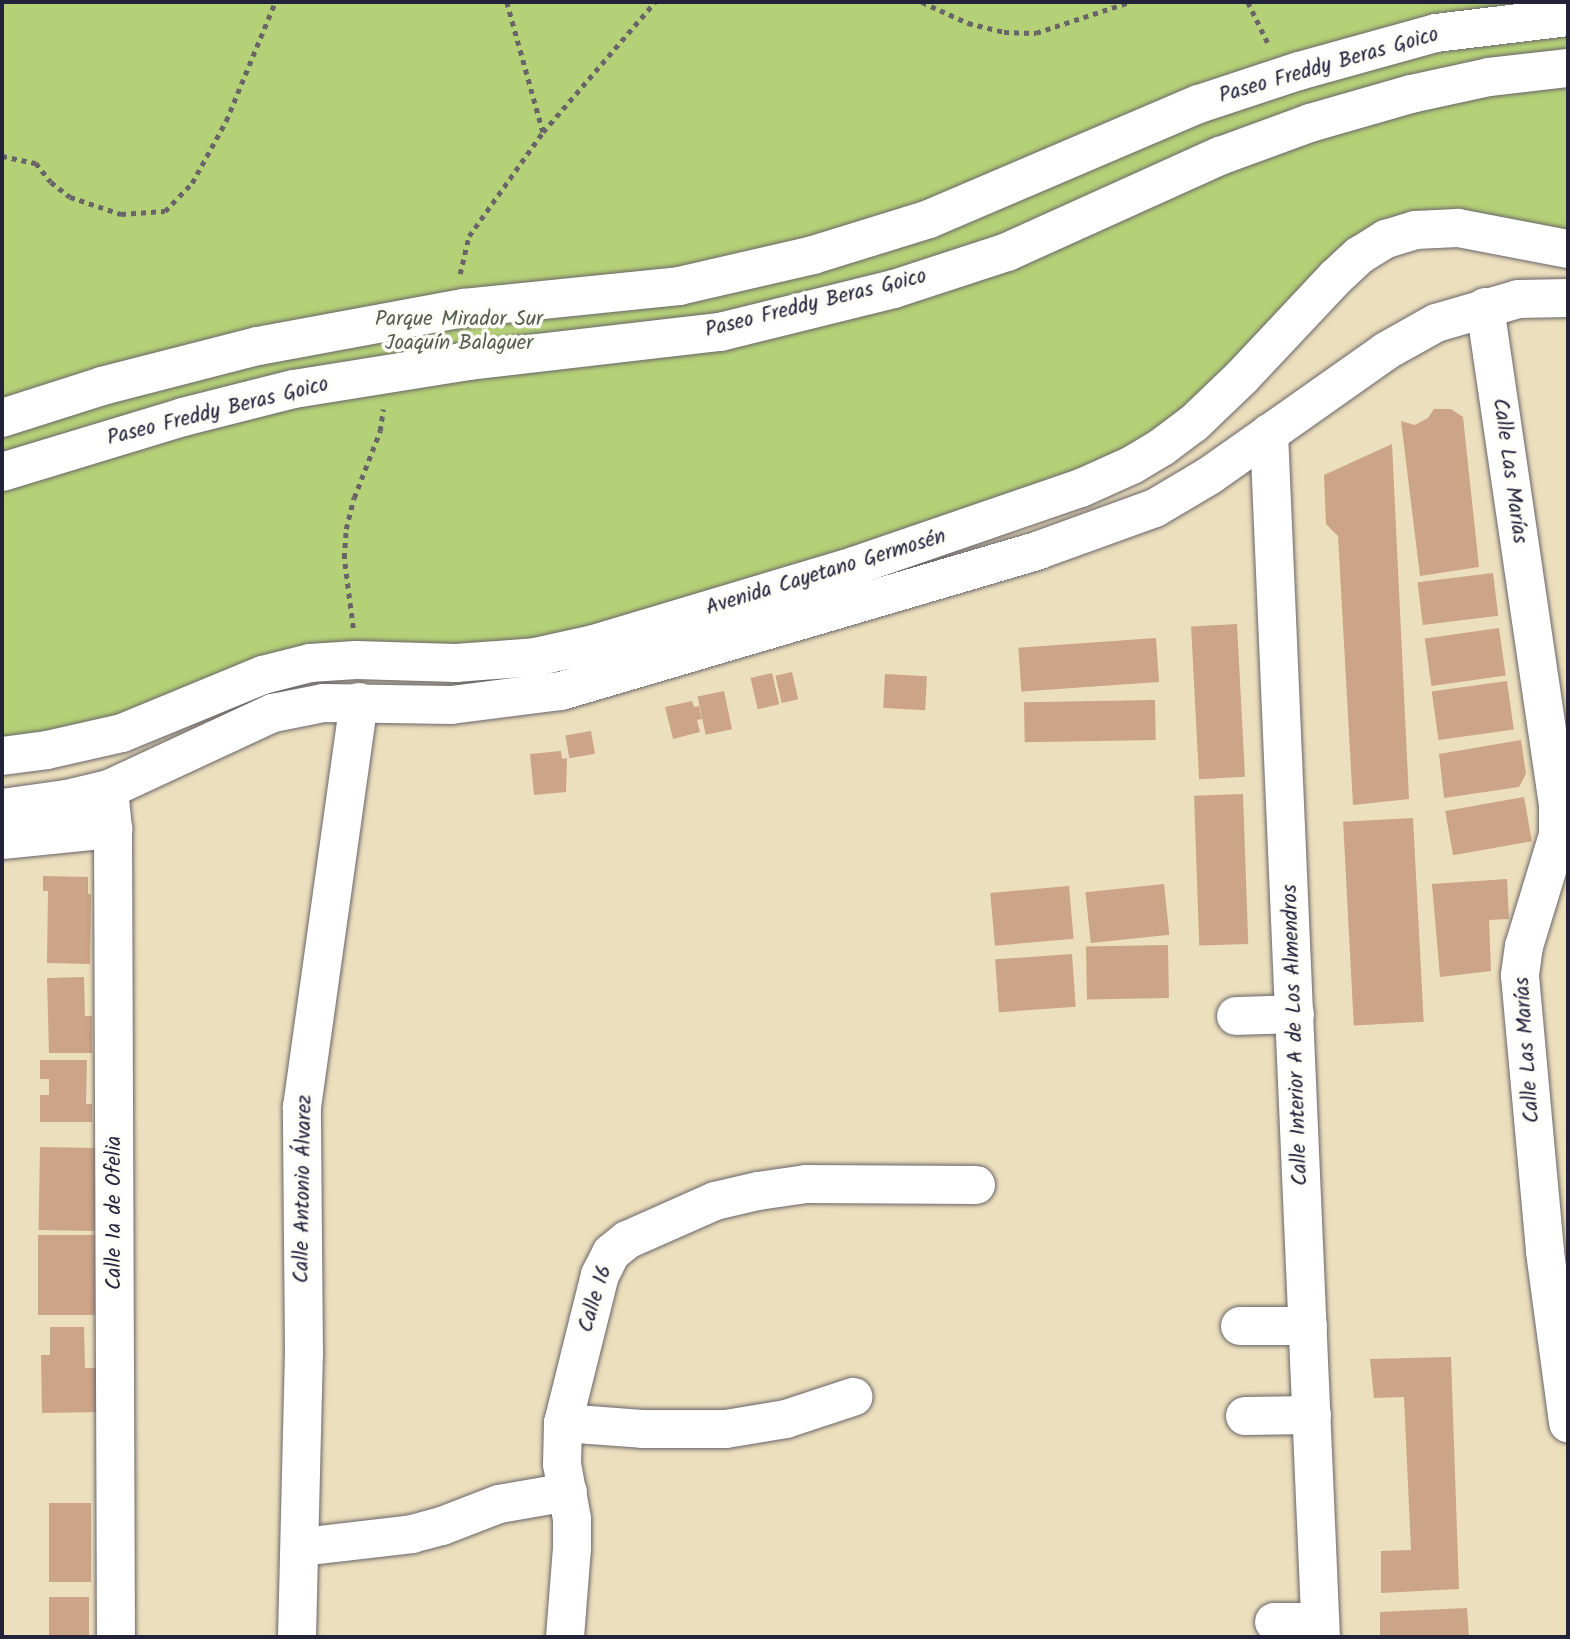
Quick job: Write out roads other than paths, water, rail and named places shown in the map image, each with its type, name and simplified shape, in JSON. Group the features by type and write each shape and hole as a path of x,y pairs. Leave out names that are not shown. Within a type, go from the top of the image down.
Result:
{"street":[{"name":"Paseo Freddy Beras Goico","path":"2,418 103,386 258,346 464,308 679,286 813,255 929,219 1199,104 1299,71 1436,33 1568,17"},
{"name":"Paseo Freddy Beras Goico","path":"2,472 183,417 294,389 470,362 720,332 894,289 1007,252 1220,156 1310,123 1411,94 1500,75 1568,68"},
{"name":"Avenida Cayetano Germosén","path":"2,756 98,740 122,733 263,675 310,663 356,660 408,663 506,661 594,644 854,566 1038,505 1132,465 1193,424 1242,377 1336,277 1360,255 1387,239 1415,230 1458,228 1568,248"},
{"name":"Avenida Cayetano Germosén","path":"2,808 67,799 109,789 273,713 323,703 451,705 561,691 1039,550 1154,508 1209,476 1386,351 1436,323 1518,299 1568,298"},
{"name":"Calle Las Marías","path":"1485,307 1558,805 1558,835 1524,946 1520,976 1545,1251 1568,1423"},
{"path":"464,308 470,362"},
{"name":"Calle Interior A de Los Almendros","path":"1269,433 1321,1630"},
{"name":"Calle Antonio Álvarez","path":"297,1637 302,1547 302,1107 359,702"},
{"name":"Calle 1a de Ofelia","path":"109,789 113,829 116,1637"},
{"path":"2,840 113,829"},
{"path":"1236,1016 1295,1014"},
{"name":"Calle 16","path":"565,1637 572,1548 568,1492 562,1464 563,1423 600,1275 611,1252 627,1240 715,1201 758,1191 806,1184 976,1185"},
{"path":"1240,1326 1308,1326"},
{"path":"563,1423 642,1429 726,1429 786,1419 853,1397"},
{"path":"1245,1416 1312,1415"},
{"path":"302,1547 412,1534 442,1526 499,1504 568,1492"},
{"path":"1274,1622 1321,1630"}],"park label":[{"name":"Parque Mirador Sur Joaquín Balaguer","path":"459,332"}]}
